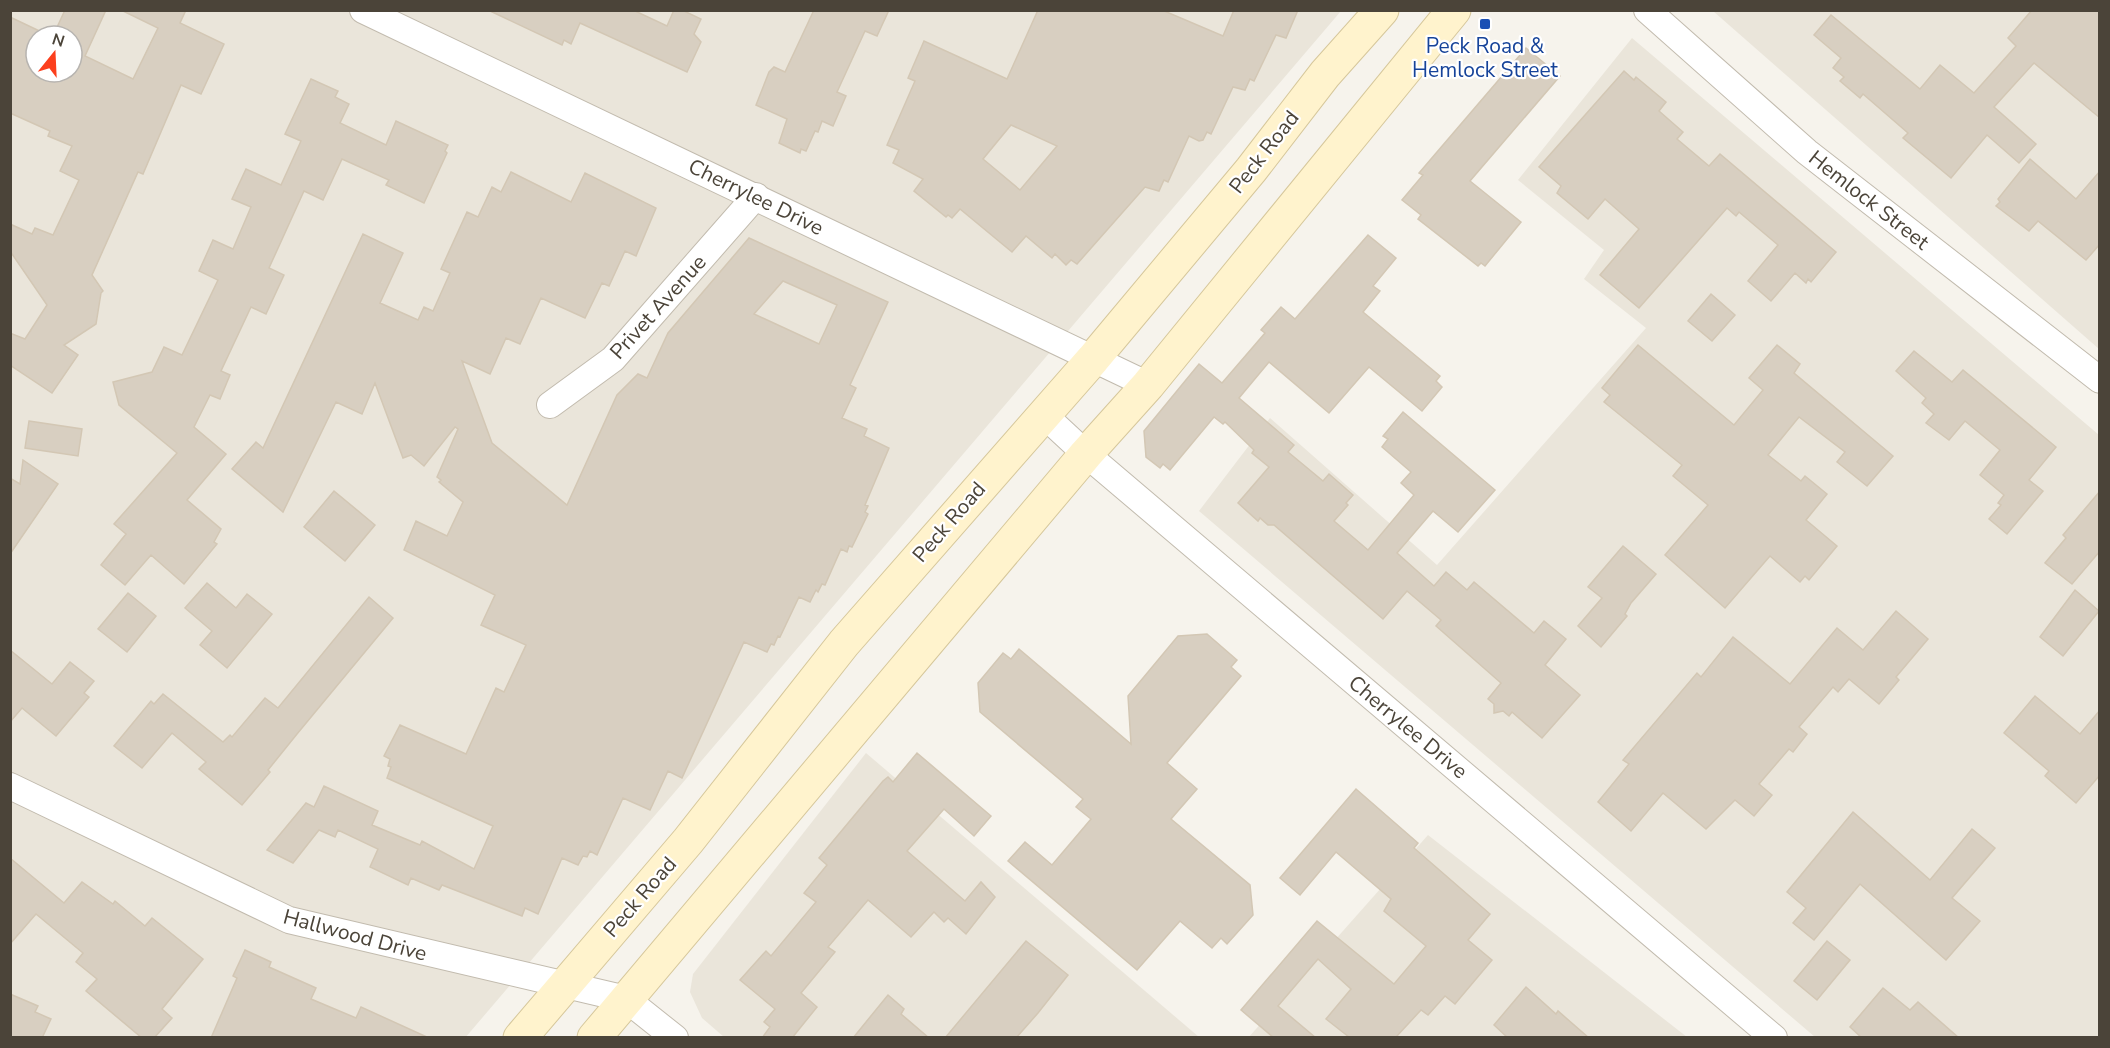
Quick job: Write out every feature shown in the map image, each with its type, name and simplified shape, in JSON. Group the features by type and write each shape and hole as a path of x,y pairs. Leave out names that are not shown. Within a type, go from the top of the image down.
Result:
{"main road":[{"name":"Peck Road","path":"520,1038 688,841 843,643 1093,359 1251,170 1325,74 1382,10"},
{"path":"594,1038 1086,454 1148,385 1454,10"}],"street":[{"name":"Cherrylee Drive","path":"363,10 1148,385"},
{"name":"Hemlock Street","path":"1647,10 1807,152 2100,380"},
{"name":"Privet Avenue","path":"550,405 613,359 756,196"},
{"name":"Cherrylee Drive","path":"1044,415 1086,454 1774,1038"},
{"name":"Hallwood Drive","path":"10,786 289,920 626,999 675,1038"}],"shaded area":[{"path":"10,11 1341,11 465,1038 11,1037"},
{"path":"1713,11 2099,11 2099,349"},
{"path":"1632,38 2099,435 2099,1037 1815,1037 1199,511 1270,418 1437,565 1646,328 1584,279 1604,250 1518,180"},
{"path":"866,753 1199,1037 724,1037 702,1018 690,992 693,974"},
{"path":"1428,835 1687,1037 1248,1038"}],"building":[{"path":"65,10 106,10 85,56 133,79 158,28 121,10 186,10 180,23 224,44 201,94 181,85 143,174 138,172 92,275 103,291 96,324 64,345 78,355 52,393 10,365 10,333 25,339 47,305 10,251 10,224 32,234 35,228 53,235 79,180 60,171 72,146 48,136 50,131 10,113 10,17 25,24 24,84 84,84 84,24 59,24"},
{"path":"488,10 633,10 667,26 674,10 682,10 701,19 694,34 701,42 687,72 580,23 571,44 564,40 562,45"},
{"path":"814,10 889,10 877,36 865,31 837,92 846,96 833,126 822,121 806,151 801,149 800,153 779,143 787,119 756,105 769,72 774,67 785,72"},
{"path":"1038,10 1162,10 1223,36 1234,10 1298,10 1286,38 1276,35 1254,81 1250,79 1245,90 1233,87 1211,134 1207,132 1203,140 1199,141 1189,136 1168,182 1164,180 1159,191 1145,187 1077,264 1071,260 1066,265 1055,254 1052,258 1026,236 1012,252 960,209 952,218 948,215 946,217 914,191 923,179 893,163 899,150 887,145 915,81 908,78 924,41 1007,79","holes":["1011,125 1057,146 1020,190 983,159"]},
{"path":"2032,10 2100,10 2100,118 2034,63 1994,107 2036,144 2019,163 1987,135 1951,178 1903,138 1908,133 1863,94 1860,98 1840,81 1844,77 1833,68 1841,58 1814,35 1831,15 1920,89 1940,65 1974,93 2016,46 2008,38"},
{"path":"1526,48 1560,76 1470,181 1521,222 1485,266 1481,263 1478,266 1418,219 1421,215 1402,200 1423,175 1419,173"},
{"path":"1624,71 1634,80 1636,77 1666,102 1659,111 1683,132 1677,139 1709,166 1720,154 1836,252 1811,282 1808,279 1806,283 1795,273 1771,301 1748,281 1778,245 1739,212 1736,216 1727,208 1639,308 1600,275 1639,229 1605,199 1588,219 1557,193 1561,186 1539,167"},
{"path":"311,79 338,91 335,97 349,104 340,123 386,145 396,121 448,145 445,151 447,153 424,203 386,185 389,180 342,159 323,200 304,191 269,268 284,275 266,314 251,307 221,371 230,375 220,399 210,395 194,427 226,454 187,500 221,529 214,542 217,544 184,584 151,555 125,585 101,565 126,534 114,524 177,453 119,405 113,382 152,372 164,347 182,355 218,280 199,271 213,240 233,249 251,207 232,199 246,169 281,185 301,141 285,134"},
{"path":"2030,159 2076,199 2100,171 2100,244 2086,260 2038,221 2029,231 1996,206 2000,202 1998,199"},
{"path":"511,172 571,202 585,173 656,208 636,256 625,251 609,286 602,283 585,318 541,298 520,344 506,338 490,374 462,361 492,443 567,505 617,395 638,374 647,378 668,333 749,238 888,302 850,385 856,388 842,418 867,429 864,436 889,448 865,505 868,506 865,512 868,514 852,547 849,546 847,552 841,549 825,585 822,584 818,592 816,590 810,602 799,597 780,637 778,636 774,645 771,644 767,652 744,642 682,778 668,771 650,810 623,798 597,855 590,851 587,857 583,856 578,865 562,858 538,914 525,908 522,916 442,885 439,890 411,878 408,885 370,867 378,849 338,830 335,837 319,830 293,863 267,850 306,803 314,807 324,786 378,811 372,825 420,845 422,841 474,869 493,826 387,778 391,767 388,766 390,759 384,756 400,725 466,754 496,688 504,692 526,645 481,625 495,595 404,550 416,521 447,536 463,502 439,482 441,480 437,477 458,429 455,427 424,466 411,455 403,458 375,383 362,414 336,402 283,512 232,469 256,442 263,448 363,234 403,253 380,303 418,320 424,307 433,311 450,273 441,269 467,212 478,217 492,187 501,192","holes":["783,281 837,305 819,344 754,314"]},
{"path":"1368,235 1396,258 1373,286 1380,291 1363,312 1440,376 1436,381 1442,387 1422,411 1369,367 1329,413 1269,362 1239,398 1294,445 1288,452 1323,481 1329,474 1353,495 1346,503 1348,505 1334,521 1368,550 1414,495 1401,483 1411,472 1382,447 1388,439 1383,436 1403,412 1495,490 1458,532 1433,511 1397,553 1434,586 1446,572 1467,590 1474,582 1534,633 1544,621 1566,639 1545,665 1580,695 1542,738 1512,712 1509,716 1503,711 1494,713 1494,704 1488,699 1501,683 1436,626 1441,620 1407,591 1383,619 1274,525 1268,525 1260,518 1258,521 1238,503 1269,467 1252,453 1254,450 1225,422 1223,424 1214,417 1170,470 1163,464 1160,468 1146,457 1144,431 1199,364 1222,383 1265,333 1261,330 1281,307 1295,319"},
{"path":"1711,294 1735,315 1712,341 1688,321"},
{"path":"1638,345 1734,425 1763,390 1749,378 1777,345 1800,364 1794,373 1893,456 1867,486 1837,462 1845,452 1799,417 1768,455 1801,481 1805,476 1827,494 1806,520 1837,546 1809,580 1805,576 1800,582 1770,556 1725,608 1665,555 1708,505 1673,476 1682,465 1604,402 1610,395 1602,388"},
{"path":"1914,351 1952,382 1963,370 2056,447 2029,480 2043,491 2007,534 1989,519 2001,505 1998,503 2004,495 1980,475 2000,450 1965,421 1949,440 1926,423 1934,414 1922,403 1926,398 1896,371"},
{"path":"29,421 82,429 78,456 25,448"},
{"path":"23,460 58,484 10,554 10,478 20,484"},
{"path":"334,491 375,525 345,561 304,527"},
{"path":"2100,491 2100,551 2072,584 2045,563 2066,538 2063,535"},
{"path":"1623,546 1656,574 1631,603 1625,614 1627,616 1601,647 1578,626 1602,598 1588,587"},
{"path":"207,583 236,608 247,594 272,614 227,668 200,645 212,631 185,608"},
{"path":"2075,590 2099,611 2063,656 2040,637"},
{"path":"128,593 156,616 127,652 98,629"},
{"path":"369,597 393,618 297,734 268,770 270,772 242,805 199,769 206,762 172,733 142,768 114,746 151,701 154,704 163,694 223,742 230,735 232,737 265,698 278,708"},
{"path":"1896,611 1928,639 1896,677 1899,680 1879,704 1849,679 1838,692 1833,687 1799,727 1807,734 1793,752 1789,749 1759,784 1772,795 1754,816 1735,800 1706,829 1663,793 1631,831 1598,802 1629,764 1623,760 1697,673 1701,677 1733,637 1790,684 1837,628 1863,650"},
{"path":"1207,634 1237,660 1231,667 1241,676 1167,763 1197,789 1171,819 1250,885 1253,915 1227,944 1221,938 1212,948 1180,921 1137,970 1008,861 1025,842 1052,865 1091,819 1076,807 1083,799 980,712 978,683 1003,653 1011,659 1019,649 1131,744 1128,696 1178,636"},
{"path":"10,650 52,684 70,662 94,681 84,693 89,697 56,736 22,708 10,722"},
{"path":"2035,696 2080,734 2100,710 2100,775 2076,803 2045,776 2049,771 2004,733"},
{"path":"917,753 991,816 974,836 944,809 907,851 965,901 981,882 995,897 966,934 948,918 944,922 934,912 911,937 868,900 828,947 835,952 801,993 817,1007 792,1038 762,1038 770,1027 764,1022 775,1009 740,980 766,951 771,956 816,902 804,893 827,865 819,858 883,781 888,777 893,782"},
{"path":"1356,789 1418,843 1414,848 1490,914 1468,940 1492,960 1455,1004 1445,996 1428,1015 1421,1010 1396,1037 1349,1037 1326,1019 1351,989 1318,959 1278,1006 1316,1038 1274,1038 1241,1010 1317,921 1394,984 1426,946 1384,911 1391,899 1336,852 1300,895 1280,878"},
{"path":"1853,812 1930,880 1972,829 1995,848 1952,898 1980,921 1946,960 1860,884 1814,940 1793,923 1806,908 1787,892"},
{"path":"10,858 64,903 82,882 113,904 115,901 145,926 152,918 203,959 162,1009 172,1018 154,1038 142,1038 86,991 97,979 76,962 83,953 36,914 10,944"},
{"path":"1026,941 1068,975 1038,1013 1016,1038 945,1038"},
{"path":"1827,941 1850,960 1817,1000 1794,981"},
{"path":"245,950 271,962 269,967 316,988 311,999 356,1018 361,1007 429,1038 211,1038 237,978 233,976"},
{"path":"1526,987 1556,1014 1558,1011 1589,1038 1508,1038 1494,1025"},
{"path":"1883,988 1910,1010 1918,1002 1959,1038 1862,1038 1850,1027"},
{"path":"10,994 38,1006 35,1012 51,1019 42,1038 10,1038"},
{"path":"888,995 904,1009 901,1014 929,1038 853,1038"}],"place":[{"name":"Peck Road & Hemlock Street","path":"1485,24"}]}
